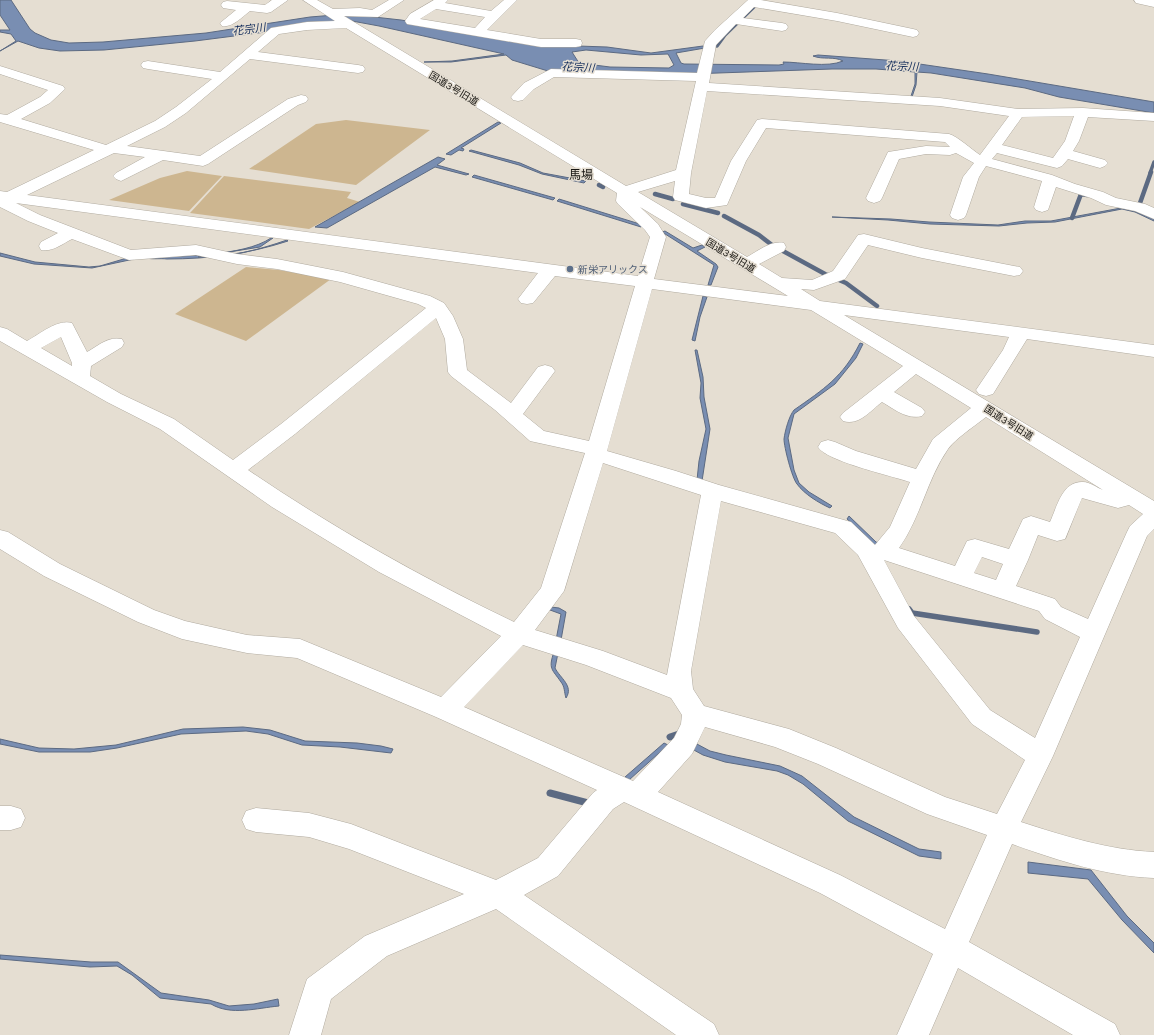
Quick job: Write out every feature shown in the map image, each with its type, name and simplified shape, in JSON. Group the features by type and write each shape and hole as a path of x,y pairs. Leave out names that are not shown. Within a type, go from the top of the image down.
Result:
{"street":[{"path":"227,4 267,9 278,1 282,0"},
{"name":"国道3号旧道","path":"309,0 625,192 761,269 815,305 916,365 986,399 1132,498 1154,511"},
{"path":"330,13 360,12 374,14 398,0"},
{"path":"478,32 510,0"},
{"path":"1140,0 1154,3"},
{"path":"494,15 438,2 414,17 411,21 541,43 576,43"},
{"path":"913,33 753,2 719,33 710,44 683,173 682,197 678,209 761,269 814,285 839,275 864,239 922,253 1014,271"},
{"path":"226,23 247,7"},
{"path":"879,26 905,18"},
{"path":"733,20 782,27"},
{"path":"2,199 160,124 181,110 275,31 307,26 347,23"},
{"path":"247,55 358,69"},
{"path":"148,65 222,76"},
{"path":"0,70 58,89 45,100 4,119"},
{"path":"518,97 529,86 551,73 703,80 760,91 870,96 940,102 1018,113 1083,112 1154,117"},
{"path":"760,91 770,114"},
{"path":"4,119 109,149 203,161 293,102 301,99"},
{"path":"992,147 1057,163 1072,141 1083,112"},
{"path":"958,215 971,177 981,161 1018,113"},
{"path":"770,114 949,138 962,151 981,161 1050,180 1097,195 1112,202 1139,207 1154,214"},
{"path":"682,197 706,203 721,202 727,184 750,139 770,114"},
{"path":"874,198 900,159 893,155 926,150 962,151"},
{"path":"1064,154 1100,163"},
{"path":"121,176 161,155"},
{"path":"445,710 518,634 552,591 596,452 658,237 652,227 624,201 625,192 683,173"},
{"path":"1042,207 1050,180"},
{"path":"2,199 13,209 70,233 129,254 196,250 237,259 304,268 343,277 424,300 438,307 454,339 458,372 502,406 537,436 596,452 712,491 843,527 867,550 1047,605 1053,613 1094,633"},
{"path":"2,199 644,282 1154,351"},
{"path":"1105,216 1124,211 1140,216 1154,223"},
{"path":"47,246 70,233"},
{"path":"747,296 756,292 760,286 761,269 778,247"},
{"path":"527,299 550,270"},
{"path":"234,470 294,424 438,307"},
{"path":"28,348 66,326 81,370"},
{"path":"876,553 900,530 922,478 940,444 986,399 1021,332"},
{"path":"0,333 28,348 81,370 114,398 167,424 280,502 387,566 518,634 594,658 680,691"},
{"path":"81,370 115,343"},
{"path":"850,417 916,365"},
{"path":"512,415 545,371"},
{"path":"881,393 916,412"},
{"path":"828,447 849,456 922,478"},
{"path":"1008,580 1031,524 1056,532 1073,494 1078,490 1084,489 1092,494 1118,500 1132,498"},
{"path":"305,1035 318,990 376,946 498,894 548,867 603,801 630,792 684,746 694,724 695,714 680,691 679,671 712,491"},
{"path":"912,1035 1004,829 1040,756 1138,532 1154,516"},
{"path":"0,538 52,570 146,616 182,630 247,644 300,649 445,710 630,792 830,884 950,948 1104,1035"},
{"path":"966,567 975,546 1017,560"},
{"path":"876,553 906,622 981,717 1040,756"},
{"path":"695,714 780,737 827,756 937,806 1061,848 1134,864 1154,866"},
{"path":"256,820 309,825 351,837 498,894 703,1035"}],"shaded area":[{"path":"346,120 430,130 356,185 249,169 316,124"},
{"path":"187,171 222,176 189,211 109,200 160,178"},
{"path":"224,176 351,192 347,198 360,202 309,229 190,213"},
{"path":"246,267 279,270 331,279 246,341 175,314"}],"water":[{"name":"花宗川","path":"0,0 11,0 30,29 35,33 51,40 69,43 103,42 206,33 310,17 347,14 401,20 549,45 607,47 651,53 703,46 705,48 676,53 681,63 684,64 779,65 784,64 783,62 829,64 843,61 813,56 818,55 899,61 988,74 1154,102 1154,113 1059,97 1025,88 917,72 916,85 912,97 915,84 915,72 876,69 690,74 548,71 512,60 506,55 451,62 424,62 452,61 504,54 352,21 195,41 104,50 60,51 39,48 18,41 0,51 16,41 11,34 0,32 0,30 10,30 0,15","holes":["586,50 641,55 668,54 674,65 669,68 610,67 579,63 572,52"]},
{"path":"498,122 501,123 461,148 464,149 463,151 459,150 451,155 446,154"},
{"path":"471,150 520,163 543,173 586,181 584,183 542,174 519,165 469,151"},
{"path":"438,157 445,159 437,165 469,174 466,175 435,167 327,228 315,227"},
{"path":"474,175 555,198 553,200 472,177"},
{"path":"559,199 643,225 641,227 557,201"},
{"path":"1121,208 1132,210 1154,219 1154,221 1135,212 1122,209 1055,222 999,226 930,224 832,217 998,225 1025,221 1051,221"},
{"path":"665,231 693,248 702,245 705,247 697,251 718,267 711,285 708,285 714,265 662,232"},
{"path":"273,238 260,247 198,257 208,257 167,259 143,257 191,256 227,252 244,249"},
{"path":"287,240 288,241 273,246 251,251"},
{"path":"251,251 232,255 208,257 228,255"},
{"path":"0,253 35,262 89,267 100,266 127,258 134,259 92,268 34,264 0,256"},
{"path":"703,296 707,297 700,317 695,341 692,340"},
{"path":"860,343 863,344 856,358 835,384 794,414 788,438 794,470 799,483 809,492 832,506 830,508 812,498 795,481 784,443 786,428 794,410 824,389 840,374 854,355"},
{"path":"695,350 697,350 703,377 704,397 710,429 702,481 697,480 699,461 706,429 700,398 701,383"},
{"path":"849,516 880,544 873,548 863,533 847,519"},
{"path":"551,607 559,608 566,612 561,640 556,640 561,614 550,610"},
{"path":"554,652 558,653 555,668 567,686 568,694 566,698 563,686 551,666"},
{"path":"243,727 270,730 305,741 357,743 393,749 391,753 340,747 302,745 268,734 246,731 181,734 117,748 90,752 39,752 0,744 0,739 39,748 74,749 116,745 183,729"},
{"path":"664,743 668,745 629,780 625,777"},
{"path":"695,743 710,751 780,766 802,776 854,817 919,849 941,852 941,859 919,856 848,821 803,784 788,775 777,771 725,762 703,755 692,749"},
{"path":"1028,862 1091,870 1127,916 1154,943 1154,953 1122,920 1088,879 1028,873"},
{"path":"0,955 91,962 118,962 161,993 209,1000 229,1006 254,1004 278,999 279,1006 244,1010 227,1010 211,1004 160,998 132,975 117,966 90,967 0,959"}],"waterway":[{"path":"717,46 725,35 761,0"},
{"path":"1150,173 1154,162"},
{"path":"1140,203 1151,172"},
{"path":"599,185 603,187"},
{"path":"655,194 673,199"},
{"path":"1072,218 1081,194 1087,195"},
{"path":"683,204 718,213"},
{"path":"724,216 759,235 772,245 825,274 846,283 877,306"},
{"path":"909,609 912,613 1037,632"},
{"path":"670,737 679,734"},
{"path":"550,793 588,803"}],"place":[{"name":"新栄アリックス","path":"570,269"}],"district":[{"name":"馬場","path":"581,175"}]}
